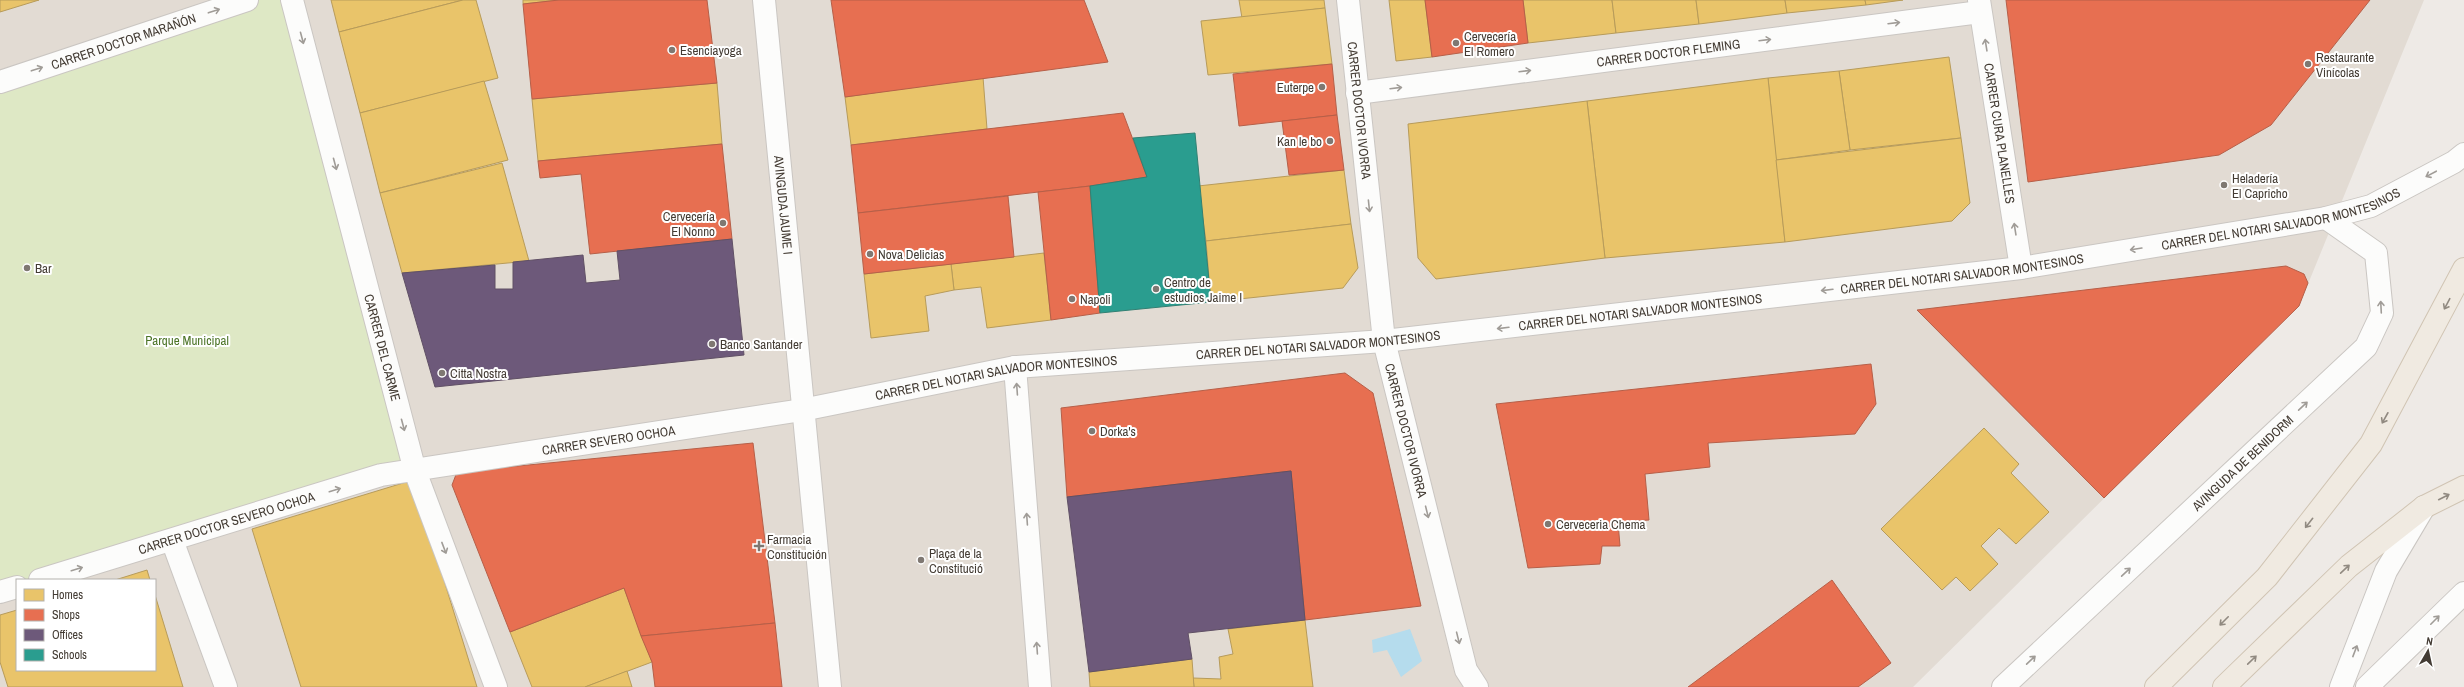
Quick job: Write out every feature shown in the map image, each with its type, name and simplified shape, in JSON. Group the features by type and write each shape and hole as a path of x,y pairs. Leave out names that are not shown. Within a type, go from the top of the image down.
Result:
{"main road":[{"path":"2156,687 2267,578 2371,444 2464,269"},
{"path":"2224,687 2349,566 2424,507 2464,487"}],"street":[{"name":"CARRER DOCTOR MARAÑÓN","path":"0,82 247,0"},
{"name":"CARRER DEL CARME","path":"292,0 415,471 496,687"},
{"name":"AVINGUDA JAUME I","path":"764,0 802,410"},
{"name":"CARRER DOCTOR IVORRA","path":"1348,0 1384,341 1466,670 1477,687"},
{"name":"CARRER DOCTOR FLEMING","path":"1357,93 1980,6"},
{"name":"CARRER CURA PLANELLES","path":"1980,6 2021,268"},
{"name":"CARRER DEL NOTARI SALVADOR MONTESINOS","path":"802,410 1015,367 1384,341 2021,268 2326,218 2371,206 2454,162 2464,154"},
{"name":"AVINGUDA DE BENIDORM","path":"2003,687 2366,347 2382,313 2376,253 2326,218"},
{"path":"1015,367 1040,687"},
{"name":"CARRER SEVERO OCHOA","path":"415,471 802,410"},
{"path":"802,410 830,687"},
{"name":"CARRER DOCTOR SEVERO OCHOA","path":"43,579 381,475 415,471"},
{"path":"2342,687 2386,571 2424,507"},
{"path":"172,540 226,687"},
{"path":"0,592 16,587"},
{"path":"2367,687 2464,593"}],"shaded area":[{"path":"0,0 2424,0 2299,306 1913,687 0,687"}],"green space":[{"name":"Parque Municipal","path":"247,0 292,0 415,471 43,579 16,579 16,581 0,592 0,82"}],"water":[{"path":"1410,629 1422,661 1401,677 1387,650 1373,653 1372,640"}],"building: Homes":[{"path":"0,0 39,0 0,12"},
{"path":"331,0 463,0 339,32"},
{"path":"463,0 476,0 498,78 360,113 339,32"},
{"path":"523,0 559,0 523,4"},
{"path":"1239,0 1324,0 1325,8 1242,18"},
{"path":"1389,0 1425,0 1432,57 1396,61"},
{"path":"1523,0 1612,0 1616,33 1528,43"},
{"path":"1612,0 1696,0 1699,24 1616,33"},
{"path":"1696,0 1785,0 1787,13 1699,24"},
{"path":"1785,0 1865,0 1866,5 1787,13"},
{"path":"1865,0 1903,0 1866,5"},
{"path":"1325,8 1332,64 1208,75 1201,21"},
{"path":"1949,57 1961,138 1850,150 1839,71"},
{"path":"1839,71 1850,150 1776,160 1768,78"},
{"path":"983,77 987,129 851,145 845,97"},
{"path":"1768,78 1785,242 1605,258 1587,101"},
{"path":"484,81 508,160 380,193 360,113"},
{"path":"717,83 722,144 538,161 532,99"},
{"path":"1587,101 1605,258 1436,279 1418,258 1408,124"},
{"path":"1961,138 1970,203 1952,221 1785,242 1776,160"},
{"path":"502,163 529,261 402,273 380,193"},
{"path":"1344,170 1351,224 1206,241 1198,186"},
{"path":"1351,224 1358,268 1343,288 1211,302 1206,241"},
{"path":"1044,253 1051,320 987,328 981,287 954,290 951,264"},
{"path":"951,264 954,290 925,296 929,331 871,338 864,274"},
{"path":"1984,428 2019,464 2011,473 2049,512 2016,544 1999,528 1981,546 1998,564 1970,591 1956,577 1942,590 1881,529"},
{"path":"413,480 477,687 301,687 252,529"},
{"path":"147,570 150,579 118,579"},
{"path":"624,588 652,662 585,687 532,687 510,632"},
{"path":"156,598 183,687 8,687 0,662 0,615 16,610 16,671 156,671"},
{"path":"1305,620 1313,687 1194,687 1193,678 1221,679 1219,657 1233,654 1228,629"},
{"path":"1192,659 1194,687 1090,687 1089,672"},
{"path":"627,671 632,687 585,687"}],"building: Shops":[{"path":"559,0 707,0 717,83 532,99 523,4"},
{"path":"831,0 1084,0 1108,62 845,97"},
{"path":"1425,0 1523,0 1528,43 1432,57"},
{"path":"2006,0 2370,0 2271,125 2219,155 2028,182"},
{"path":"1332,64 1337,115 1239,126 1233,74"},
{"path":"1123,113 1147,177 1090,186 858,213 851,145"},
{"path":"1337,115 1344,170 1289,175 1282,121"},
{"path":"722,144 732,239 590,254 581,174 540,178 538,161"},
{"path":"1090,186 1100,313 1051,320 1038,192"},
{"path":"1008,196 1014,257 864,274 858,213"},
{"path":"2286,266 2304,274 2308,283 2299,306 2104,498 1917,310"},
{"path":"1871,364 1876,404 1855,434 1708,443 1710,467 1645,474 1649,520 1618,522 1620,546 1602,546 1600,564 1528,568 1496,404"},
{"path":"1345,373 1373,393 1421,606 1305,620 1291,471 1067,497 1061,408"},
{"path":"753,443 775,623 641,636 624,588 510,632 452,485 457,472"},
{"path":"1832,580 1891,663 1858,687 1688,687"},
{"path":"775,623 782,687 655,687 652,662 641,636"}],"building: Offices":[{"path":"732,239 744,355 435,387 402,273 495,265 495,289 513,289 513,262 583,255 586,283 620,280 617,251"},
{"path":"1291,471 1305,620 1188,633 1192,659 1089,672 1067,497"}],"building: Schools":[{"path":"1195,133 1211,302 1100,313 1090,186 1147,177 1133,138"}],"place":[{"name":"Cervecería El Romero","path":"1456,43"},
{"name":"Esenciayoga","path":"672,50"},
{"name":"Restaurante Vinícolas","path":"2308,64"},
{"name":"Euterpe","path":"1322,87"},
{"name":"Kan le bo","path":"1330,141"},
{"name":"Heladería El Capricho","path":"2224,185"},
{"name":"Cervecería El Nonno","path":"723,223"},
{"name":"Nova Delicias","path":"870,254"},
{"name":"Bar","path":"27,268"},
{"name":"Centro de estudios Jaime I","path":"1156,289"},
{"name":"Napoli","path":"1072,299"},
{"name":"Banco Santander","path":"712,344"},
{"name":"Citta Nostra","path":"442,373"},
{"name":"Dorka's","path":"1092,431"},
{"name":"Cerveceria Chema","path":"1548,524"},
{"name":"Farmacia Constitución","path":"759,546"},
{"name":"Plaça de la Constitució","path":"921,560"}]}
